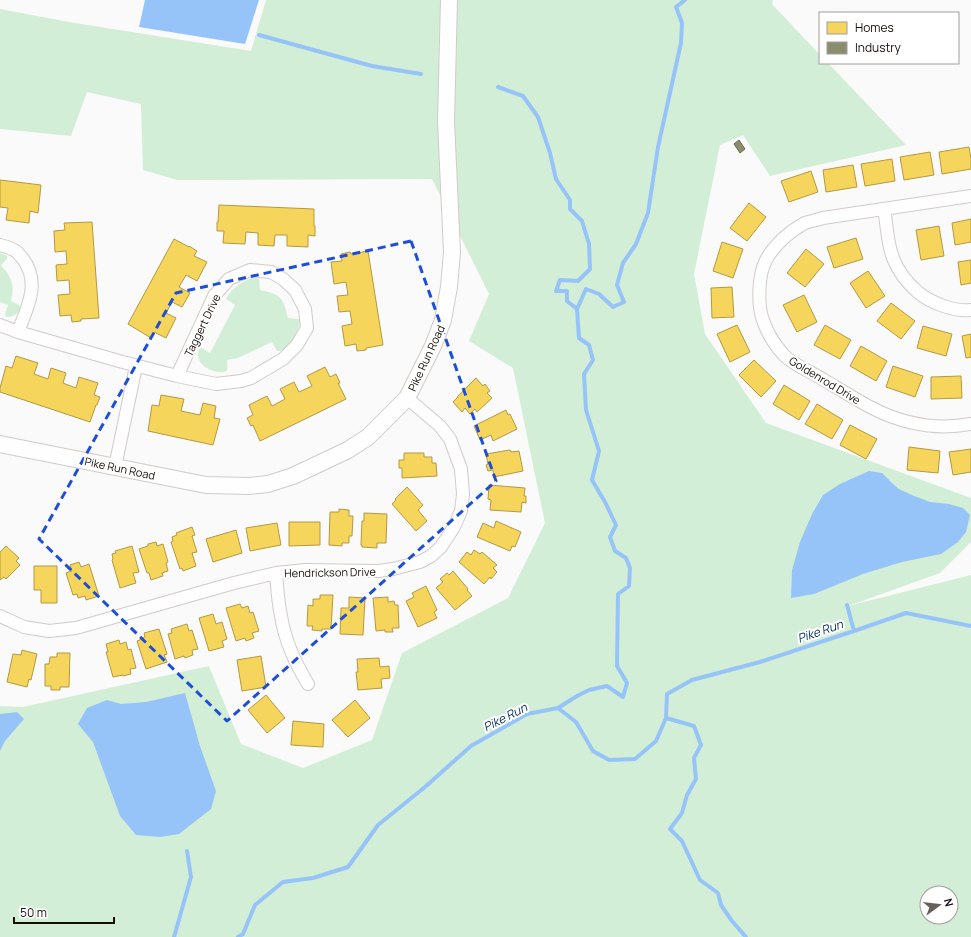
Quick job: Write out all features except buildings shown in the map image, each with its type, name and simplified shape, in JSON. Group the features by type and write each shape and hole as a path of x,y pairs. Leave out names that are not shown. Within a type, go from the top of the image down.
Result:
{"street":[{"name":"Pike Run Road","path":"0,444 206,485 249,486 268,484 293,476 348,450 368,437 407,398 433,346 443,320 449,287 452,252 446,122 449,0"},
{"name":"Goldenrod Drive","path":"971,196 823,218 806,223 790,232 778,244 766,261 760,280 759,300 763,322 772,340 784,355 874,409 921,425 941,426 971,424"},
{"path":"884,209 889,243 893,258 906,280 919,294 934,302 952,308 971,310"},
{"path":"0,245 17,252 26,264 31,276 31,298 18,332"},
{"name":"Taggert Drive","path":"0,325 18,332 136,366 177,376 216,384 240,382 251,378 283,359 297,345 307,328 305,309 295,290 283,279 271,272 250,270 229,279 214,296 177,376"},
{"path":"115,467 136,366"},
{"name":"Hendrickson Drive","path":"0,616 24,627 49,631 76,628 234,583 276,573 305,570 378,571 394,569 420,562 431,556 441,547 454,527 461,511 463,494 461,469 450,439 440,426 407,398"},
{"path":"276,573 281,617 289,647 308,684"}],"highlighted area":[{"path":"411,241 496,481 227,721 39,539 176,293"}],"green space":[{"path":"266,0 773,0 772,4 819,54 819,64 829,64 906,145 770,176 743,135 720,145 694,274 705,334 766,423 971,498 971,542 940,573 848,606 971,575 971,937 0,937 0,706 23,707 209,666 241,744 303,768 372,740 402,653 508,598 545,523 513,368 469,341 489,294 432,179 177,180 143,170 141,104 87,92 71,136 0,129 0,9 69,22 251,51"},
{"path":"0,253 7,256 7,259 1,265 12,282 13,290 11,301 19,305 21,308 15,315 9,317 6,317 5,314 8,305 0,302"},
{"path":"251,278 259,279 260,290 277,295 283,301 288,318 300,320 296,334 293,340 281,350 277,351 272,342 238,358 227,360 227,370 225,372 215,372 210,370 200,362 198,356 199,349 202,348 210,353 235,305 226,299 227,297 235,288"}],"water":[{"path":"145,0 259,0 245,44 139,27"},
{"path":"869,471 882,473 899,489 914,496 930,502 949,504 963,508 970,515 966,532 958,542 941,554 902,562 863,574 814,594 791,598 792,570 800,542 812,514 823,495 840,484"},
{"path":"185,693 200,746 216,791 211,809 179,834 160,837 136,835 120,816 93,742 78,724 87,708 107,700 121,704 146,702"},
{"path":"17,712 24,719 5,741 0,751 0,714"}],"waterway":[{"path":"558,708 589,690 607,686 623,697 627,683 617,666 618,594 629,586 630,568 626,558 615,551 610,537 616,525 592,480 599,451 586,410 584,374 593,360 589,345 579,338 577,309 586,289 599,294 613,307 624,302 617,285 623,263 636,244 648,213 658,147 681,43 682,23 676,7 685,0"},
{"path":"259,35 372,66 421,74"},
{"path":"498,87 523,96 538,117 550,153 556,179 570,200 570,209 582,221 589,244 590,269 578,281 560,280 556,291 567,291 567,301 577,309"},
{"path":"847,605 854,631"},
{"name":"Pike Run","path":"238,937 243,934 255,905 283,882 313,878 348,867 378,825 425,787 471,746 527,714 558,708 576,722 593,751 609,760 635,759 656,741 666,718 667,694 692,680 760,662 906,613 971,626"},
{"path":"666,718 694,726 701,745 694,758 696,779 687,795 682,813 670,829 682,841 700,880 718,893 721,905 746,937"},
{"path":"174,937 191,877 187,851"}]}
